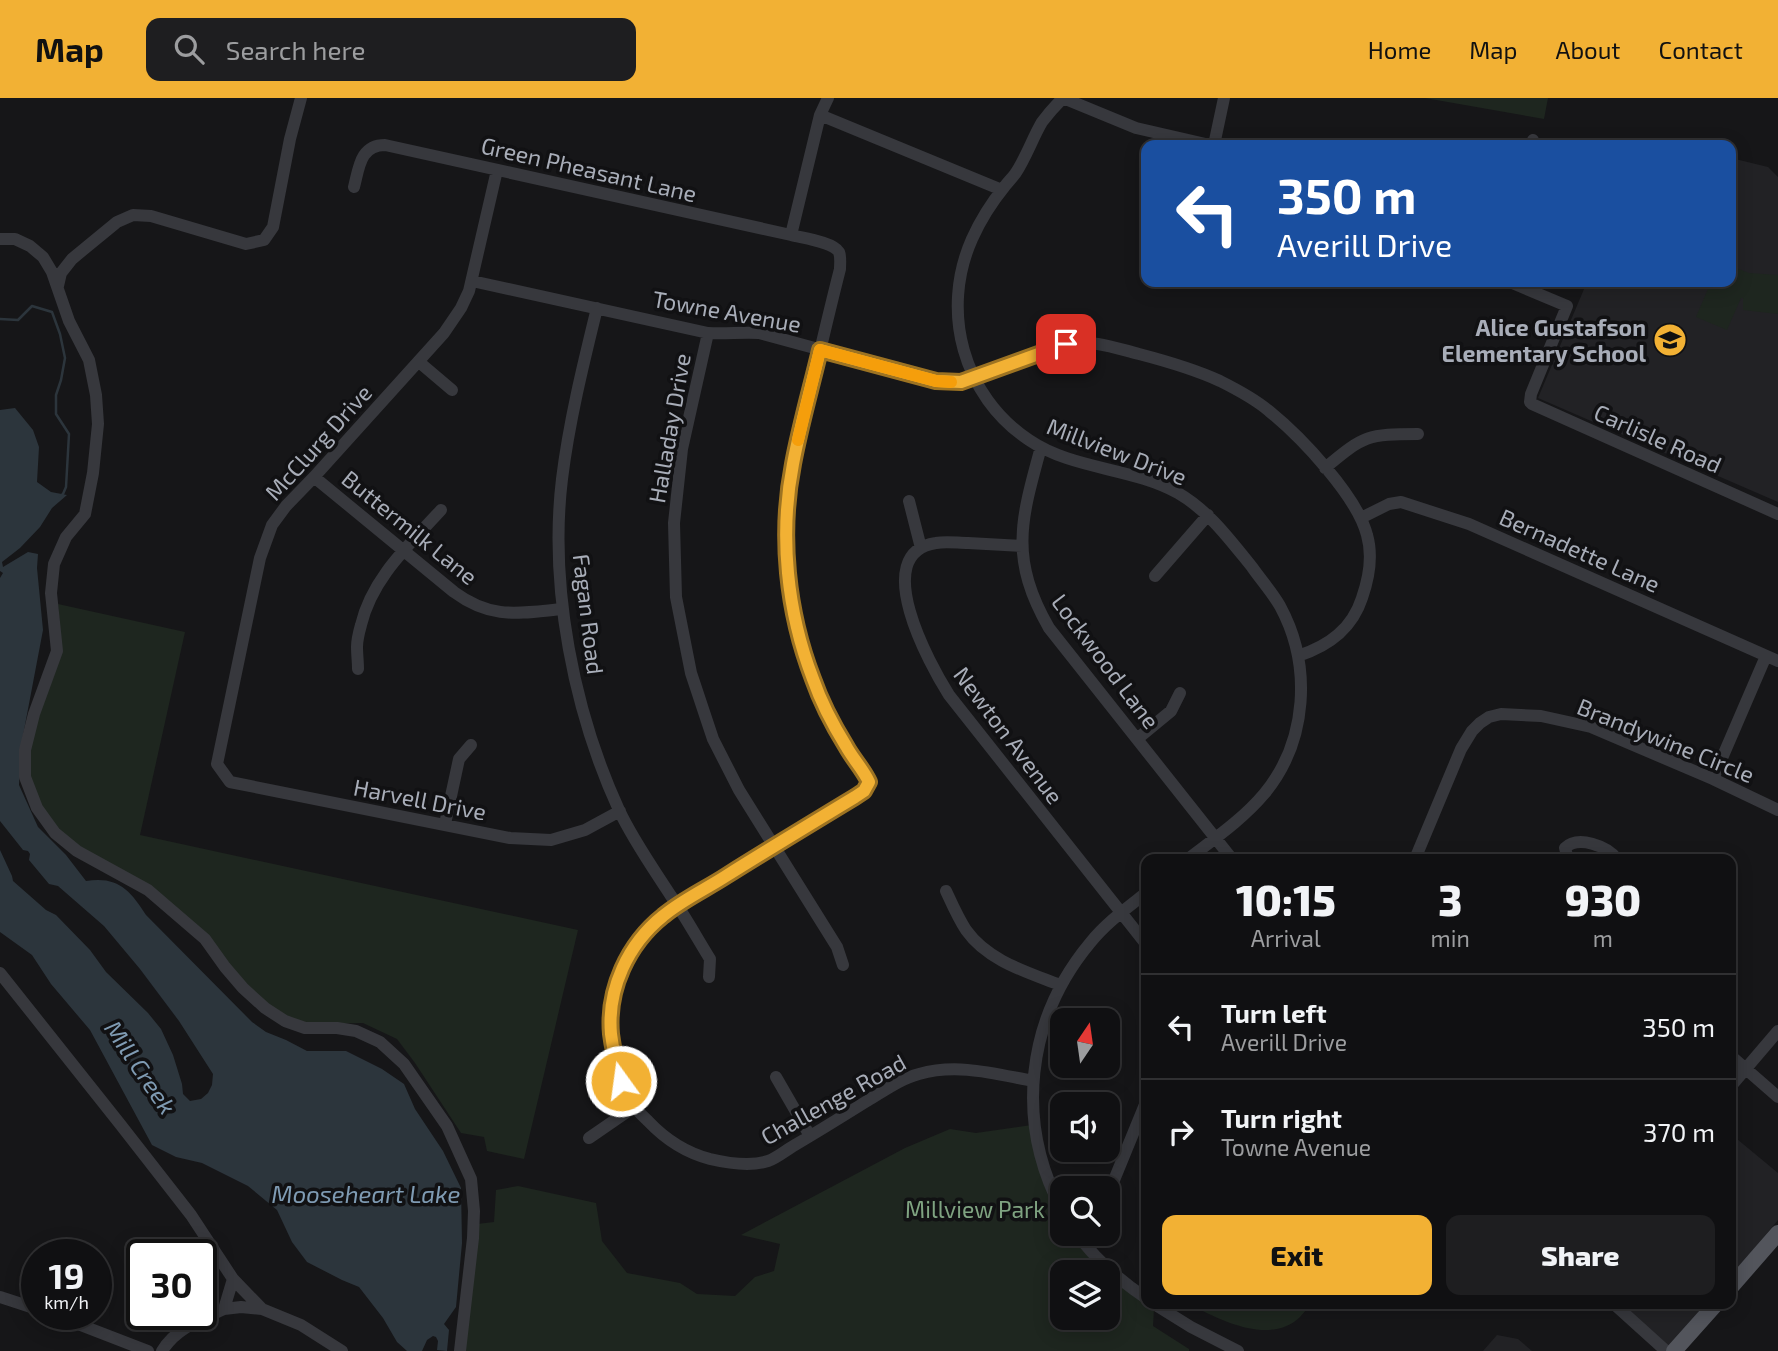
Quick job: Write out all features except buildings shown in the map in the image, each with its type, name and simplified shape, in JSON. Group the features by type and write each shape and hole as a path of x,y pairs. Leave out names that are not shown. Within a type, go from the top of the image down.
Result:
{"main road":[{"path":"1736,1281 1778,1233"},
{"path":"1674,1351 1712,1309"}],"street":[{"path":"58,287 61,273 72,260 117,222 133,215 151,216 246,244 264,240 273,227 301,98"},
{"path":"791,235 820,115 828,98"},
{"path":"1063,98 1136,128 1190,140"},
{"name":"Millview Drive","path":"1063,98 1043,122 1020,166 972,238 958,288 957,320 969,368 997,413 1010,426 1041,447 1062,457 1177,493 1208,515 1279,603 1291,630 1302,683 1300,711 1285,762 1263,795 1245,814 1194,854"},
{"path":"1213,140 1224,98"},
{"path":"820,115 1002,190"},
{"name":"Green Pheasant Lane","path":"354,187 364,154 371,147 384,145 833,246 839,251 840,269 820,350"},
{"name":"McClurg Drive","path":"217,764 263,548 272,525 419,362 461,308 472,281 497,170"},
{"path":"0,239 15,239 30,246 43,257 52,272 69,321 89,360 98,424 85,514 66,537 54,564 51,593 57,652 34,714 25,750 25,777 37,808 55,833 77,851 148,890 205,939 225,967 264,1008 285,1021 305,1028 356,1031 380,1042 404,1064 447,1126 471,1179 474,1225 460,1351"},
{"path":"43,257 72,260"},
{"name":"Towne Avenue","path":"472,281 708,333 759,333 936,381 961,382 1066,344 1083,342 1098,343 1185,367 1220,381 1267,409 1289,429 1345,492 1361,518 1367,535 1370,560 1360,605 1334,639 1298,656"},
{"name":"Carlisle Road","path":"1522,287 1567,306 1530,402 1778,514"},
{"name":"Fagan Road","path":"597,308 575,400 562,481 559,548 563,609 577,686 594,746 620,811 710,959 709,977"},
{"name":"Halladay Drive","path":"708,333 682,449 674,523 676,597 691,673 713,739 739,790 836,947 843,965"},
{"name":"Challenge Road","path":"820,350 792,465 786,539 788,577 799,636 813,680 846,748 865,772 869,782 864,791 678,906 650,928 634,948 615,987 611,1032 621,1081 634,1107 657,1131 692,1154 733,1165 767,1161 888,1088 916,1075 953,1068 1033,1081"},
{"path":"419,362 452,390"},
{"path":"1325,468 1367,437 1419,434"},
{"name":"Lockwood Lane","path":"1041,447 1026,503 1022,546 1030,589 1038,608 1049,628 1228,854"},
{"name":"Buttermilk Lane","path":"314,477 454,592 477,607 513,614 563,609"},
{"path":"909,502 921,548 948,542 1022,546"},
{"name":"Bernadette Lane","path":"1361,518 1389,504 1401,502 1469,524 1772,658"},
{"path":"358,669 357,645 369,598 404,551 441,510"},
{"path":"1155,576 1208,515"},
{"name":"Newton Avenue","path":"921,548 908,563 905,586 913,621 935,673 948,695 1141,938"},
{"path":"1713,779 1772,658"},
{"path":"1137,739 1171,711 1180,693"},
{"name":"Brandywine Circle","path":"1417,854 1461,749 1480,723 1501,714 1526,714 1591,727 1778,810"},
{"path":"445,824 459,759 471,745"},
{"name":"Harvell Drive","path":"217,764 230,782 510,838 551,840 585,830 620,811"},
{"path":"1567,854 1565,848 1577,842 1602,848 1613,854"},
{"path":"946,891 966,929 987,952 1003,962 1060,985"},
{"path":"1050,1184 1039,1151 1033,1105 1033,1081 1042,1031 1060,985 1073,964 1091,940 1141,897"},
{"path":"0,973 121,1124 175,1195 233,1279 262,1309"},
{"path":"1736,1080 1778,1031"},
{"path":"1736,1061 1778,1097"},
{"path":"776,1077 810,1136"},
{"path":"589,1138 634,1107"},
{"path":"1116,1176 1141,1114"},
{"path":"1087,1246 1115,1276 1141,1294"},
{"path":"224,1309 233,1279"},
{"path":"0,1297 21,1304"},
{"path":"162,1351 172,1338 188,1325 224,1309 241,1307 262,1309 301,1325 342,1351"},
{"path":"1162,1309 1238,1351"},
{"path":"1620,1309 1666,1351"},
{"path":"94,1330 148,1351"}],"shaded area":[{"name":"Alice Gustafson Elementary School","path":"1736,159 1768,167 1778,177 1778,502 1538,398 1585,287 1736,287"},
{"path":"1736,1138 1778,1173 1778,1220 1736,1271"},
{"path":"1628,1309 1705,1309 1672,1349"},
{"path":"1497,1335 1518,1339 1532,1351 1483,1351"}],"green space":[{"path":"1425,98 1548,98 1544,119"},
{"path":"1736,268 1749,273 1778,275 1778,314 1743,310 1741,298 1727,330 1696,317 1709,287 1736,287"},
{"path":"58,604 185,632 140,835 578,930 524,1159 487,1151 484,1137 461,1133 397,1039 363,1023 317,1024 293,1020 265,1003 240,979 203,934 74,843 46,817 28,774 29,747 38,711 62,652"},
{"name":"Millview Park","path":"1032,1125 1043,1176 1050,1192 1050,1246 1083,1246 1096,1260 1050,1260 1050,1330 1120,1330 1120,1282 1141,1299 1141,1309 1154,1309 1153,1326 1189,1351 465,1351 477,1224 494,1222 496,1190 518,1186 596,1203 602,1241 627,1273 680,1283 697,1294 735,1296 755,1277 774,1271 780,1244 741,1235 905,1148 950,1129 976,1133"},
{"path":"1199,1309 1306,1309 1289,1325 1276,1329 1249,1328 1221,1320"}],"water":[{"name":"Mooseheart Lake","path":"15,408 33,430 39,447 37,482 51,492 67,495 52,508 40,527 20,548 2,562 3,567 28,552 38,554 43,630 21,746 19,785 38,827 66,855 86,881 115,883 128,892 146,915 252,1022 266,1032 307,1051 346,1051 382,1069 404,1084 415,1109 443,1151 461,1188 462,1243 456,1307 444,1324 449,1330 447,1351 437,1350 438,1341 433,1336 427,1340 422,1351 407,1351 397,1342 383,1318 359,1287 307,1262 292,1242 277,1210 248,1186 202,1163 176,1157 152,1145 90,1030 51,984 32,955 0,932 0,850 13,881 46,910 56,915 161,1029 173,1055 183,1094 190,1101 201,1099 208,1093 213,1074 179,1021 140,969 104,926 58,886 49,884 29,860 28,851 23,850 0,821 0,578 3,573 0,571 0,410"}],"waterway":[{"name":"Mill Creek","path":"0,319 18,320 32,306 52,312 60,334 65,358 56,395 56,414 69,434 66,487 60,496"}],"slow traffic":[{"path":"798,440 820,350 936,381 951,382"}],"place":[{"name":"Alice Gustafson Elementary School","path":"1670,340"}],"route":[{"path":"621,1081 611,1032 615,987 634,948 650,928 678,906 855,797 864,791 869,782 865,772 846,748 813,680 794,615 788,577 786,539 792,465 820,350 936,381 961,382 1066,344"}]}
